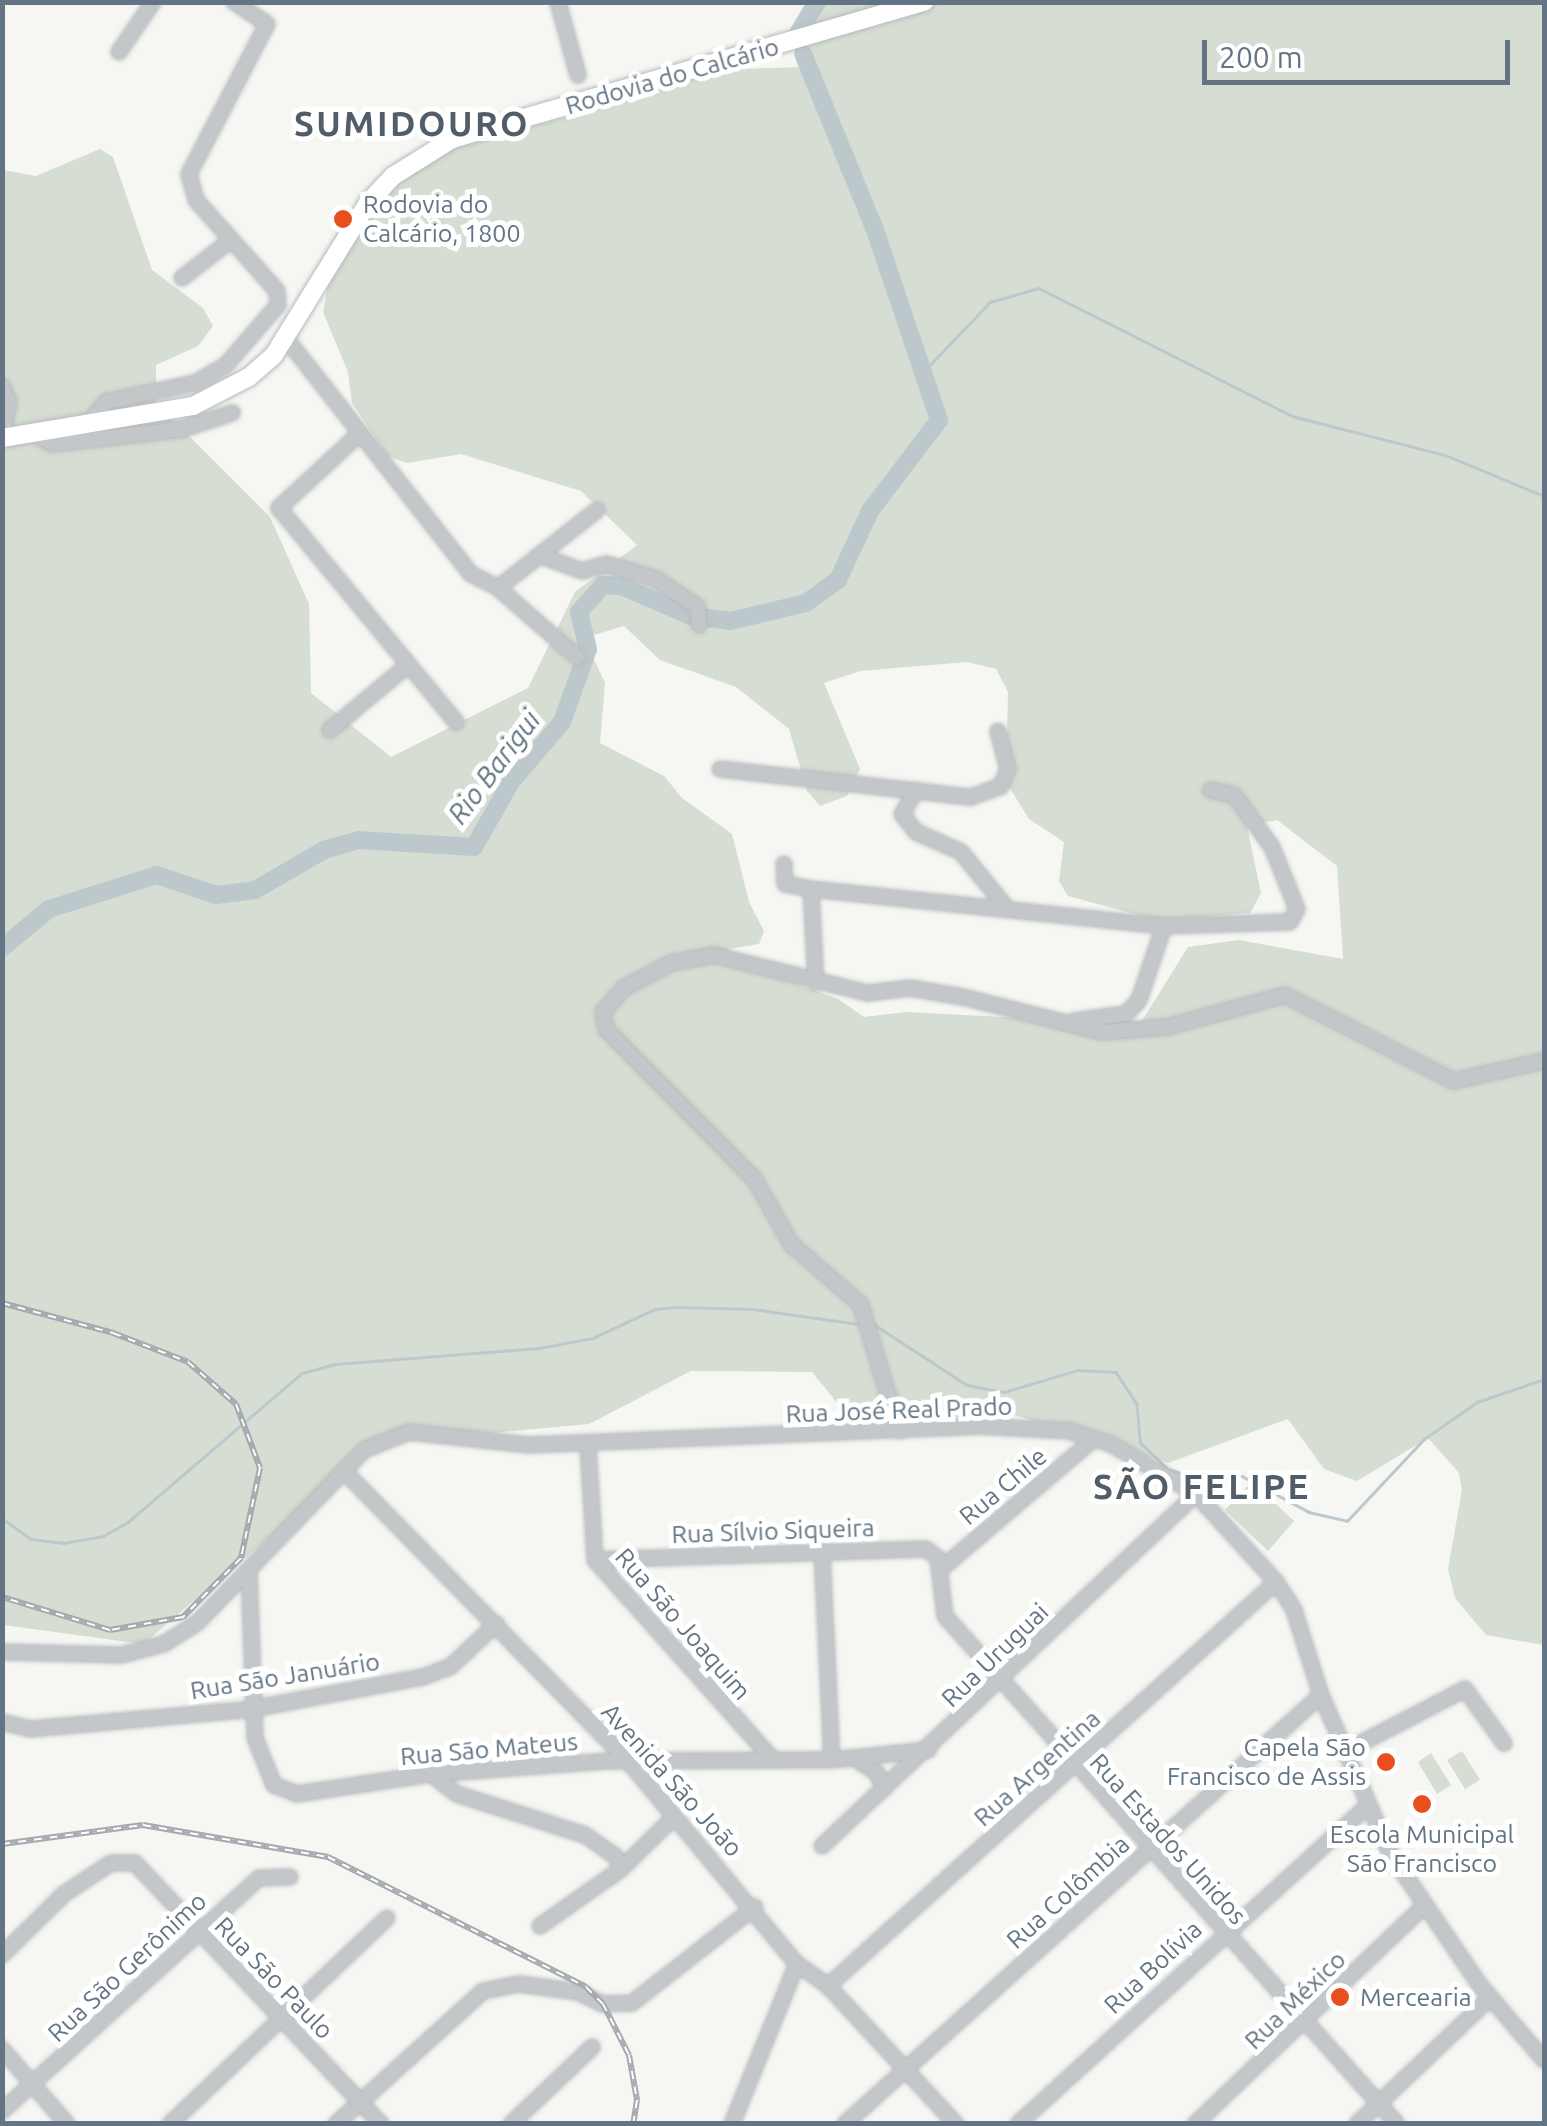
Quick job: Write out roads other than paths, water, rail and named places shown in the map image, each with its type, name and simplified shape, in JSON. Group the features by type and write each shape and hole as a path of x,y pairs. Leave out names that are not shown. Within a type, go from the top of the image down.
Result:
{"main road":[{"name":"Rodovia do Calcário","path":"2,438 193,406 249,377 285,338 368,203 393,176 452,139 926,2"}],"street":[{"path":"118,52 153,2"},
{"path":"90,421 106,402 195,383 254,339 278,305 277,291 196,200 189,174 267,24 234,2"},
{"path":"558,2 578,75"},
{"path":"182,278 232,240"},
{"path":"285,338 471,574 498,588 577,657"},
{"path":"2,386 9,402 2,438"},
{"path":"31,432 52,444 183,429 232,412"},
{"path":"358,435 279,508 456,722"},
{"path":"498,588 597,510"},
{"path":"539,555 582,571 607,564 656,579 698,608 699,625"},
{"path":"330,730 408,665"},
{"path":"720,769 972,797 1001,786 1008,769 998,731"},
{"path":"916,790 902,814 916,832 961,852 1005,906"},
{"path":"784,864 785,884 811,889 1005,906 1164,926 1252,927 1290,922 1297,909 1272,847 1234,795 1211,790"},
{"path":"811,889 816,983"},
{"path":"1064,1022 1126,1014 1139,1000 1164,926"},
{"path":"900,1431 860,1305 791,1244 755,1180 606,1029 603,1012 624,988 671,963 714,955 816,983 868,993 910,988 946,994 1102,1032 1167,1026 1285,995 1453,1081 1544,1061"},
{"name":"Rua José Real Prado","path":"2,1652 86,1657 164,1644 198,1622 346,1474 364,1450 409,1432 588,1444 978,1426 1094,1438 1196,1494 1276,1582 1294,1610 1366,1808 1424,1906 1490,1998 1544,2060"},
{"name":"Rua Chile","path":"941,1569 1094,1438"},
{"name":"Rua São Joaquim","path":"588,1444 595,1560 772,1760"},
{"name":"Avenida São João","path":"346,1474 629,1762 755,1907 797,1964 828,1986 956,2124"},
{"name":"Rua Uruguai","path":"822,1846 1196,1494"},
{"name":"Rua Sílvio Siqueira","path":"595,1560 926,1550 941,1569"},
{"path":"822,1551 832,1760"},
{"name":"Rua Estados Unidos","path":"941,1569 944,1616 1003,1678 1072,1766 1396,2124"},
{"name":"Rua São Mateus","path":"249,1572 252,1709 267,1774 297,1794 431,1774 629,1762 832,1760 928,1750"},
{"name":"Rua Argentina","path":"828,1986 1276,1582"},
{"name":"Rua São Januário","path":"2,1722 30,1729 252,1709 423,1676 451,1666 496,1624"},
{"path":"1344,1752 1465,1689 1504,1744"},
{"name":"Rua Colômbia","path":"845,2124 1322,1695"},
{"path":"853,1758 877,1773 884,1788"},
{"path":"431,1774 457,1794 585,1835 616,1857 621,1869"},
{"name":"Rua Bolívia","path":"1018,2124 1223,1933 1366,1808"},
{"path":"540,1926 621,1869 674,1818"},
{"name":"Rua São Paulo","path":"2,1954 64,1894 111,1862 136,1863 381,2124"},
{"name":"Rua São Gerônimo","path":"2,2111 259,1878 290,1876"},
{"name":"Rua México","path":"1194,2124 1424,1906"},
{"path":"336,2124 483,1991 519,1984 560,1988 602,2004 643,1999 755,1907"},
{"path":"170,2124 388,1918"},
{"path":"732,2124 797,1964"},
{"path":"1357,2124 1490,1998"},
{"path":"511,2124 592,2047"},
{"path":"2,2049 67,2124"}],"waterway":[{"name":"Rio Barigui","path":"799,32 817,2"},
{"name":"Rio Barigui","path":"2,948 49,909 157,875 216,895 255,890 324,850 358,840 474,847 511,782 562,722 588,649 579,612 603,585 621,586 691,616 730,621 806,603 838,580 870,511 939,420 875,230 803,54"},
{"path":"926,369 990,302 1039,288 1292,416 1445,455 1544,496"},
{"path":"2,1518 31,1539 63,1543 103,1536 128,1522 302,1373 336,1364 539,1348 593,1338 655,1309 676,1307 753,1309 858,1324"},
{"path":"872,1323 967,1385 1004,1392 1078,1370 1116,1372 1137,1404 1140,1442 1168,1469 1204,1480 1242,1476 1309,1512 1347,1521 1424,1439 1477,1402 1544,1379"}],"railway":[{"path":"2,1303 113,1333 188,1362 236,1404 260,1468 241,1558 183,1617 110,1630 2,1597"},
{"path":"2,1844 143,1825 328,1857 586,1987 603,2004 629,2055 637,2100 633,2124"}],"place":[{"name":"Rodovia do Calcário, 1800","path":"343,219"},
{"name":"Capela São Francisco de Assis","path":"1386,1762"},
{"name":"Escola Municipal São Francisco","path":"1422,1804"},
{"name":"Mercearia","path":"1340,1997"}],"district":[{"name":"SUMIDOURO","path":"412,123"},
{"name":"SÃO FELIPE","path":"1202,1486"}]}
